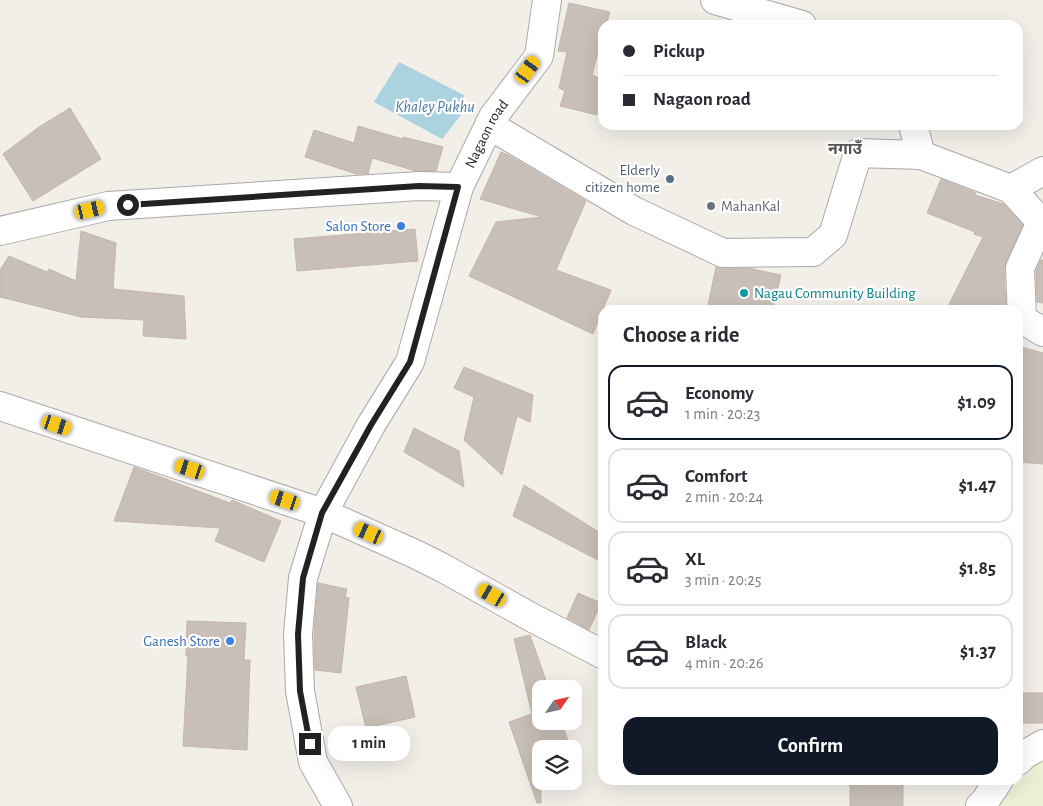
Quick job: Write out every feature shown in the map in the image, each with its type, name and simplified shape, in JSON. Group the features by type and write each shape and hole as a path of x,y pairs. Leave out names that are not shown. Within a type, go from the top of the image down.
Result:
{"street":[{"name":"Nagaon road","path":"338,806 314,762 300,691 298,634 303,578 322,513 371,425 410,362 458,187 493,117 539,56 547,0"},
{"path":"715,0 785,20"},
{"path":"489,125 634,211 723,253 813,252 834,235 858,153 920,155 1011,189 1041,222 1020,268 1021,305"},
{"path":"914,130 920,155"},
{"path":"1011,189 1043,170"},
{"path":"0,231 108,206 419,186 458,187"},
{"path":"1023,320 1043,332"},
{"path":"0,406 322,513 443,568 598,652"},
{"path":"1023,756 1043,744"},
{"path":"980,806 996,785"}],"green space":[{"path":"1040,761 1043,761 1043,806 993,806 1015,785 1023,785 1023,777"}],"water":[{"name":"Khaley Pukhu","path":"399,62 464,95 461,115 442,139 374,102"}],"building":[{"path":"569,3 610,12 608,20 598,20 598,52 592,75 598,77 597,115 560,106 565,91 559,88 567,52 558,51"},
{"path":"70,108 101,159 33,201 3,154 39,127"},
{"path":"358,126 403,139 403,137 443,147 436,171 416,171 372,158 368,174 356,174 305,157 314,130 354,143"},
{"path":"501,152 586,201 556,270 611,290 605,305 598,305 598,322 593,334 469,276 496,222 542,217 480,199"},
{"path":"941,179 976,193 975,195 1004,204 1023,225 1004,268 1006,305 949,305 983,237 927,213"},
{"path":"415,229 418,261 297,271 294,239"},
{"path":"81,231 116,243 113,289 184,296 186,339 143,336 144,320 81,317 0,297 0,270 9,256 47,272 49,269 76,281"},
{"path":"1041,260 1043,260 1043,303 1037,302 1036,271"},
{"name":"Nagau Community Building","path":"716,267 723,269 748,268 781,275 774,305 708,305"},
{"path":"1023,347 1043,353 1043,464 1023,462"},
{"path":"464,367 533,395 530,422 517,416 502,475 464,440 474,397 454,388"},
{"path":"414,428 459,451 464,487 404,452"},
{"path":"134,467 230,503 232,500 281,521 264,562 215,541 220,528 114,521"},
{"path":"524,485 598,531 598,560 513,516"},
{"path":"318,583 347,589 345,597 349,598 341,673 315,670 314,634"},
{"path":"578,593 598,602 598,610 589,630 567,618"},
{"path":"187,621 246,623 244,660 250,660 247,750 183,746 188,656 186,656"},
{"path":"530,635 546,680 532,680 532,714 514,639"},
{"path":"406,676 415,717 366,728 356,687"},
{"path":"1023,693 1043,693 1043,723 1023,723"},
{"path":"532,714 532,730 564,730 568,740 532,740 532,789 509,722"},
{"path":"850,785 903,785 903,806 850,806"},
{"path":"533,790 541,790 541,803 537,803"}],"place":[{"name":"Elderly citizen home","path":"670,179"},
{"name":"MahanKal","path":"711,206"},
{"name":"Salon Store","path":"401,226"},
{"name":"Nagau Community Building","path":"744,293"},
{"name":"Ganesh Store","path":"230,641"}],"district":[{"name":"नगाउँ","path":"845,149"}],"route":[{"path":"128,205 419,186 458,187 410,362 371,425 322,513 303,578 298,634 300,691 310,744"}]}
